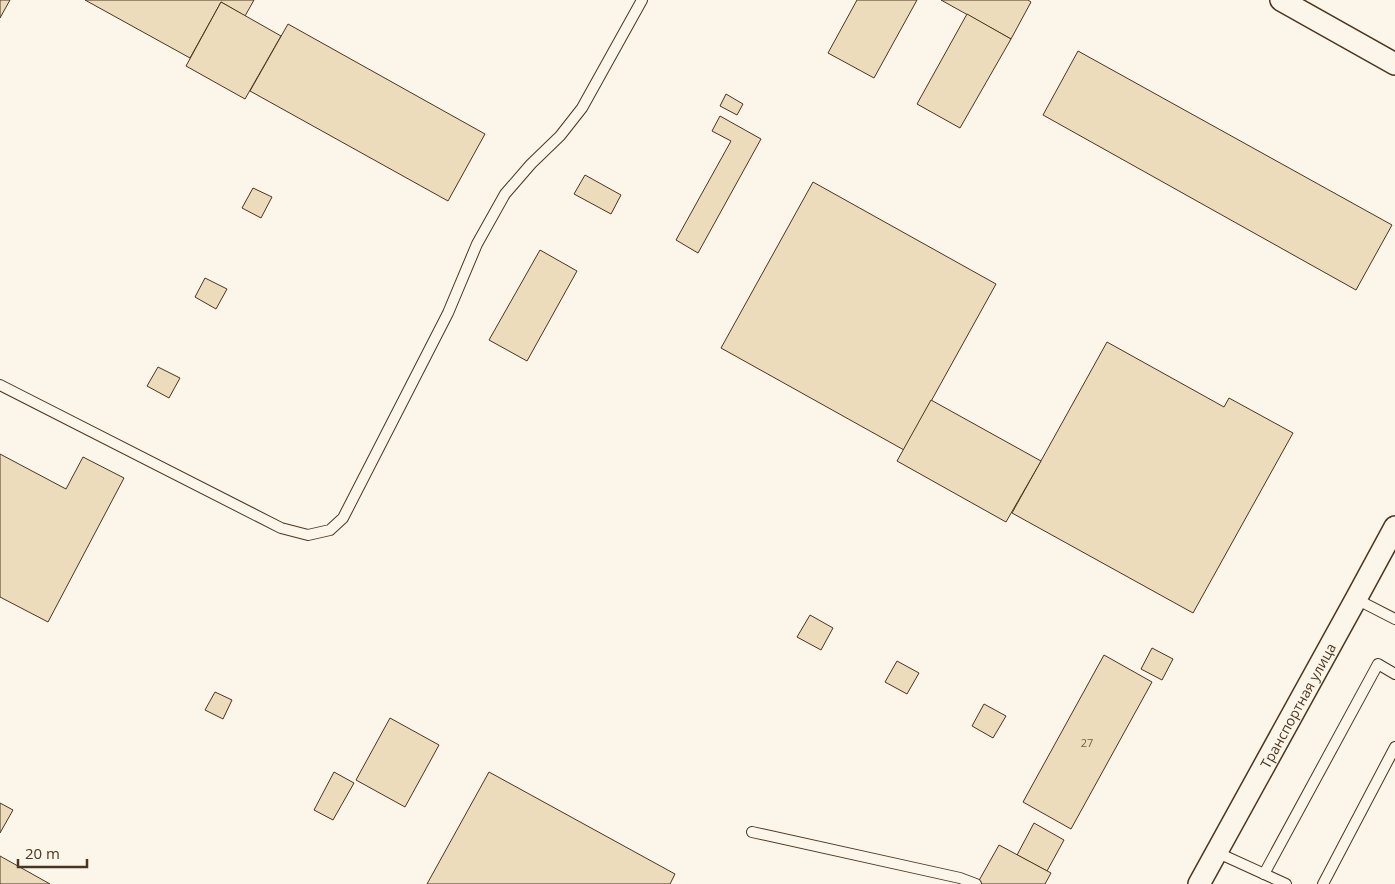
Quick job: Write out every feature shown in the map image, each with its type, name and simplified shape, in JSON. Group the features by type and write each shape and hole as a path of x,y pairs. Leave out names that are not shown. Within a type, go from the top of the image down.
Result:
{"street":[{"path":"1281,0 1395,64"},
{"name":"Транспортная улица","path":"1199,884 1393,535"}],"lane":[{"path":"0,385 281,528 308,535 330,530 343,518 448,313 477,244 505,194 531,164 560,136 582,108 642,0"},
{"path":"1356,599 1395,618"},
{"path":"1264,874 1378,664 1395,674"},
{"path":"1323,884 1395,747"},
{"path":"752,832 960,878 976,884"},
{"path":"1216,852 1286,884"}],"building":[{"path":"0,0 10,0 0,18"},
{"path":"85,0 254,0 245,16 221,2 190,58"},
{"path":"857,0 917,0 874,78 828,53"},
{"path":"941,0 1028,0 1031,2 1011,39"},
{"path":"221,2 281,36 245,99 186,66"},
{"path":"967,14 1011,39 960,128 917,104"},
{"path":"288,24 485,134 448,201 250,91"},
{"path":"1078,51 1392,225 1356,290 1043,115"},
{"path":"726,94 743,104 737,115 720,106"},
{"path":"720,116 761,139 698,253 676,240 731,141 712,131"},
{"path":"585,175 621,195 611,214 574,194"},
{"path":"813,182 996,284 904,450 721,348"},
{"path":"253,188 272,197 261,218 242,208"},
{"path":"540,250 577,271 527,361 489,340"},
{"path":"205,278 227,289 216,309 195,297"},
{"path":"1107,342 1224,407 1229,398 1293,433 1193,613 1012,513"},
{"path":"158,367 180,378 169,398 147,386"},
{"path":"931,400 1041,461 1006,522 897,461"},
{"path":"0,454 66,489 83,457 124,478 48,622 0,597"},
{"path":"810,615 833,628 821,650 797,637"},
{"path":"1152,648 1173,659 1162,680 1141,669"},
{"path":"1104,655 1152,682 1071,829 1023,802"},
{"path":"897,661 919,673 907,694 885,682"},
{"path":"215,692 232,700 223,719 205,710"},
{"path":"984,704 1006,716 993,738 972,726"},
{"path":"390,718 439,745 405,807 356,780"},
{"path":"334,772 354,783 333,820 314,810"},
{"path":"489,772 675,874 670,884 427,884"},
{"path":"0,803 13,810 0,833"},
{"path":"1034,823 1064,840 1047,871 1017,855"},
{"path":"999,845 1051,873 1045,884 977,884"},
{"path":"0,856 50,884 0,884"}]}
